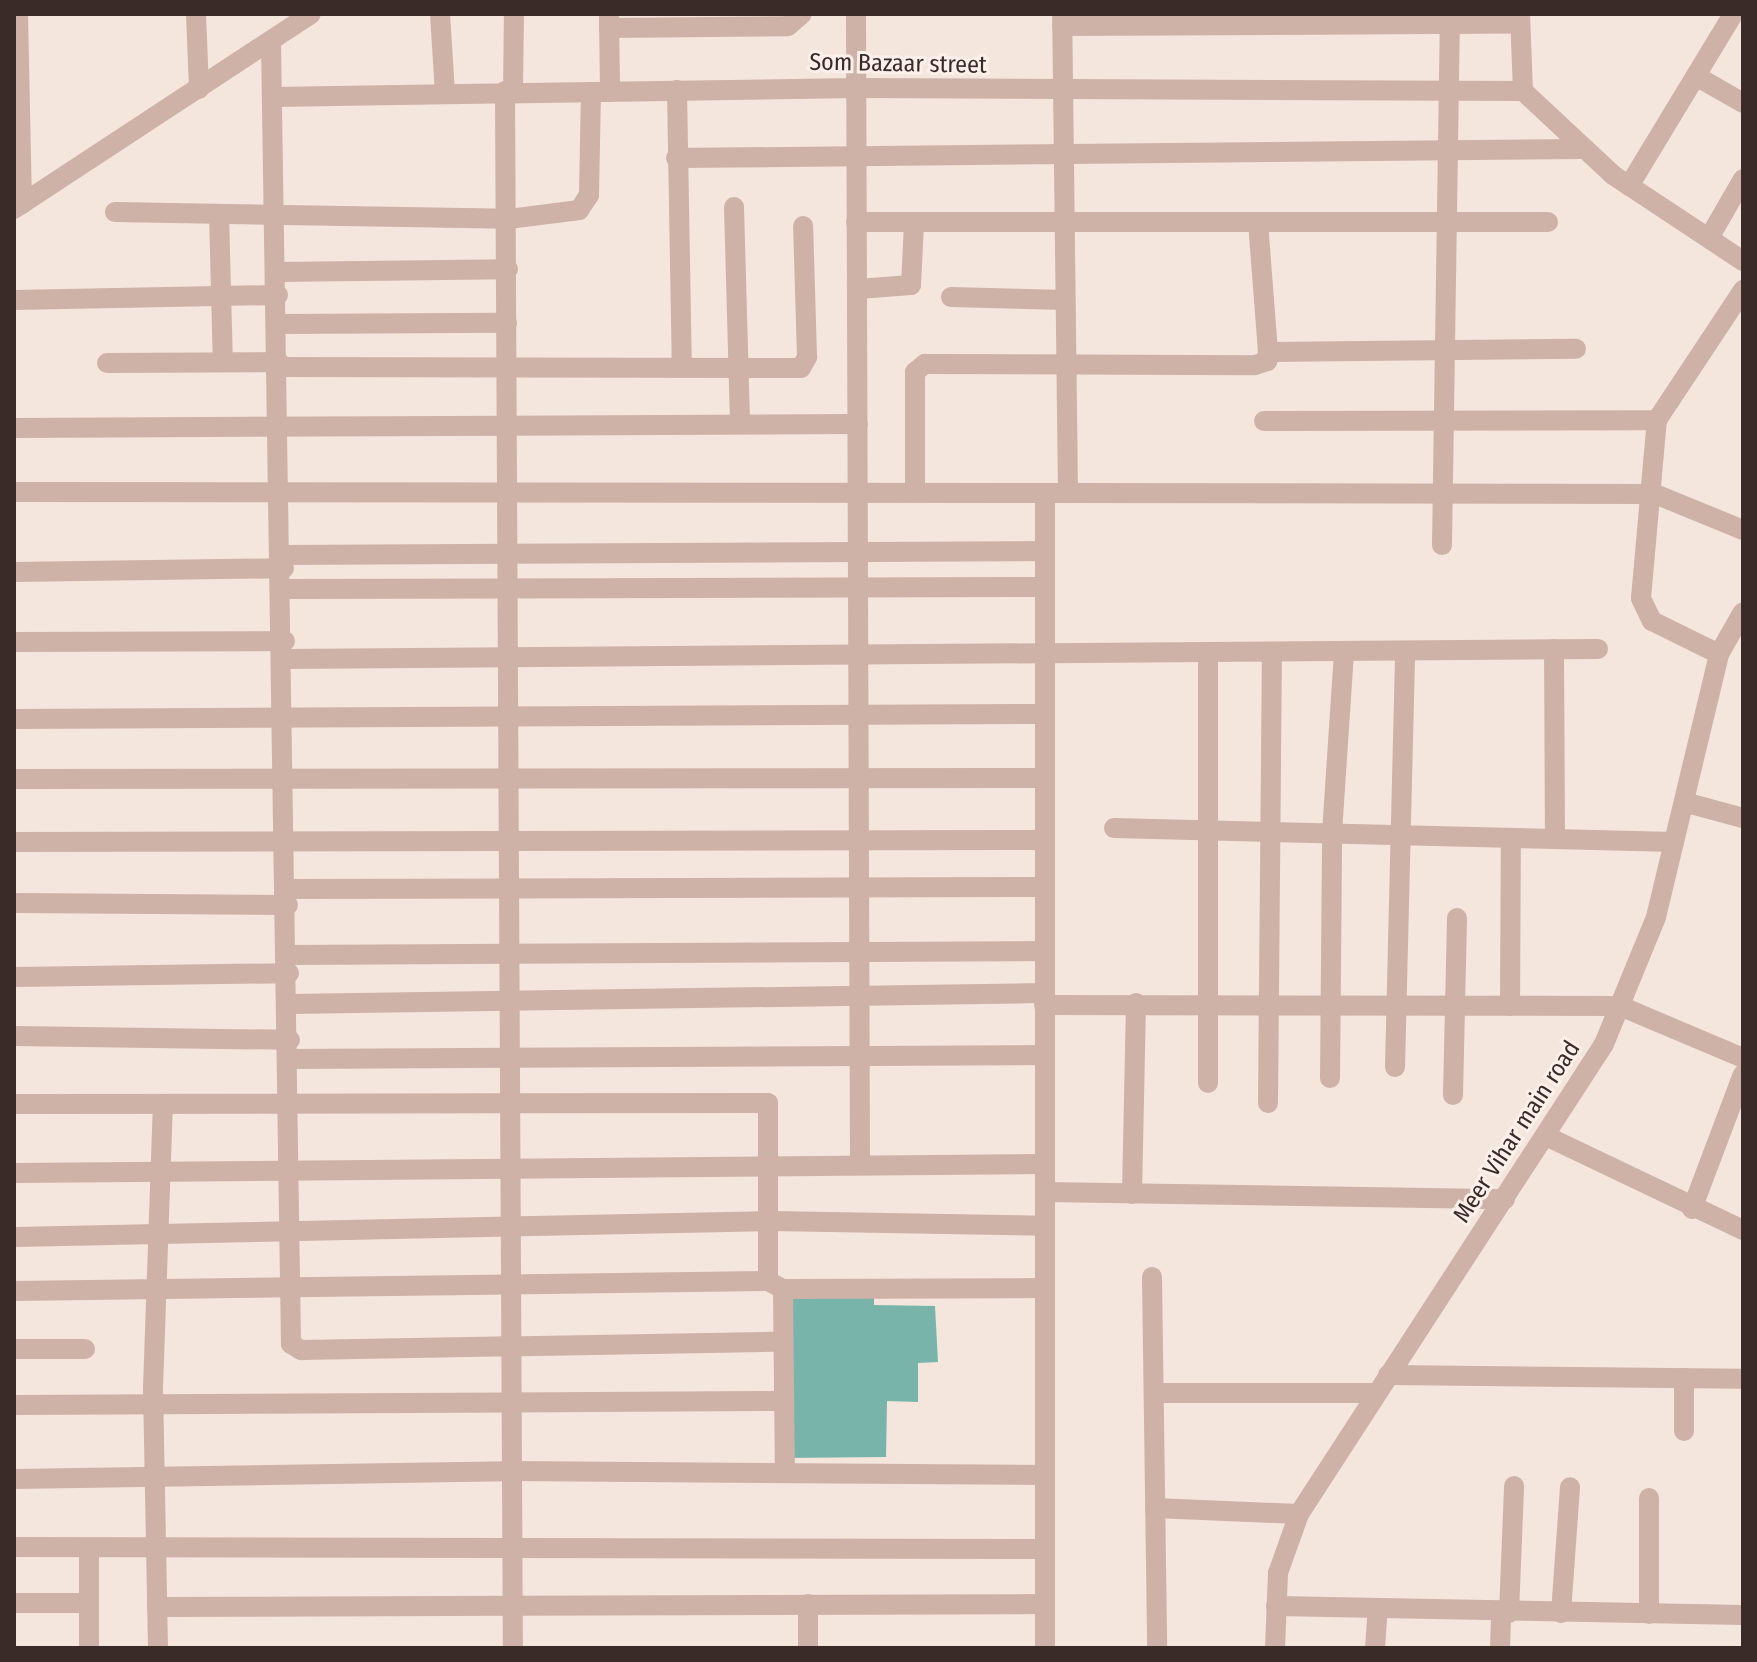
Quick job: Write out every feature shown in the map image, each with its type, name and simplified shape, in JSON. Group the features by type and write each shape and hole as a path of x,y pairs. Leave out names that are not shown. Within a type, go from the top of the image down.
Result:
{"street":[{"path":"18,14 18,207"},
{"path":"196,14 199,89"},
{"path":"18,207 199,89 282,29 311,14"},
{"path":"440,14 445,94"},
{"path":"513,1648 507,1345 513,1059 505,422 509,91 514,14"},
{"path":"115,212 508,219 586,203 609,21 788,26 802,14"},
{"path":"856,14 858,489 862,656 860,1163"},
{"path":"1629,186 1733,14"},
{"path":"1068,493 1062,222 1062,20 1520,19 1523,91 1582,149 1629,186 1743,261"},
{"path":"1442,545 1447,420 1446,88 1450,20"},
{"path":"282,29 272,97 283,493 290,1338 301,1350 782,1342"},
{"path":"1696,76 1743,103"},
{"name":"Som Bazaar street","path":"272,97 856,88 1062,94 1446,88 1523,91"},
{"path":"677,90 682,365"},
{"path":"676,158 856,151 1062,156 1582,149"},
{"path":"1709,238 1743,179"},
{"path":"734,207 740,423"},
{"path":"219,214 223,362"},
{"path":"856,222 1548,222"},
{"path":"915,489 919,366 1255,365 1267,361 1258,222"},
{"path":"858,289 911,285 914,223"},
{"path":"107,363 506,367 806,363 803,226"},
{"path":"277,272 508,269"},
{"path":"1719,654 1645,615 1655,494 1657,420 1743,290"},
{"path":"14,300 278,295"},
{"path":"951,297 1064,300"},
{"path":"278,324 507,323"},
{"path":"1268,352 1576,349"},
{"path":"1264,421 1657,420"},
{"path":"14,428 281,423 858,424"},
{"path":"14,492 915,489 1045,493 1443,491 1655,494 1743,530"},
{"path":"1045,493 1045,1648"},
{"path":"14,572 284,571 505,553 1045,551"},
{"path":"284,571 506,588 1045,587"},
{"name":"Meer Vihar main road","path":"1275,1648 1278,1573 1299,1514 1375,1393 1548,1137 1620,1006 1656,917 1719,654 1743,612"},
{"path":"14,642 507,656 1045,656 1598,649"},
{"path":"1554,649 1555,839"},
{"path":"1395,1067 1406,834 1405,651"},
{"path":"1330,1078 1332,833 1344,652"},
{"path":"1268,1103 1266,1000 1272,653"},
{"path":"1208,654 1204,1003 1208,1083"},
{"path":"14,719 1044,714"},
{"path":"14,779 1044,778"},
{"path":"1684,802 1743,818"},
{"path":"1114,828 1674,842"},
{"path":"1510,1006 1511,838"},
{"path":"14,842 510,844 1044,840"},
{"path":"14,903 511,889 1044,887"},
{"path":"1453,1095 1457,918"},
{"path":"14,977 512,955 1044,951"},
{"path":"289,1004 512,1000 1044,999 1136,1003 1266,1000 1620,1006 1743,1058"},
{"path":"1132,1194 1136,1003"},
{"path":"14,1036 513,1059 1044,1055"},
{"path":"1692,1209 1743,1074"},
{"path":"14,1104 512,1106 766,1103 770,1221 782,1342 785,1472"},
{"path":"158,1648 154,1408 163,1104"},
{"path":"1548,1137 1692,1209 1743,1230"},
{"path":"14,1173 510,1163 1044,1164"},
{"path":"1045,1192 1505,1199"},
{"path":"14,1237 158,1237 509,1225 770,1221 1045,1226"},
{"path":"1152,1277 1157,1648"},
{"path":"14,1291 507,1284 1045,1288"},
{"path":"14,1349 85,1349"},
{"path":"1388,1375 1743,1379"},
{"path":"1684,1378 1684,1431"},
{"path":"1154,1393 1375,1393"},
{"path":"14,1405 154,1408 783,1401"},
{"path":"14,1479 155,1480 508,1471 1045,1475"},
{"path":"1500,1648 1514,1486"},
{"path":"1561,1613 1570,1487"},
{"path":"1649,1498 1649,1614"},
{"path":"1155,1508 1299,1514"},
{"path":"14,1547 156,1552 1045,1549"},
{"path":"89,1549 89,1648"},
{"path":"14,1603 89,1603"},
{"path":"808,1604 808,1648"},
{"path":"157,1607 1045,1604"},
{"path":"1276,1606 1743,1615"},
{"path":"1375,1648 1378,1609"}],"water":[{"path":"783,1292 874,1292 874,1305 935,1306 938,1362 918,1363 918,1402 887,1401 886,1457 784,1458"}]}
